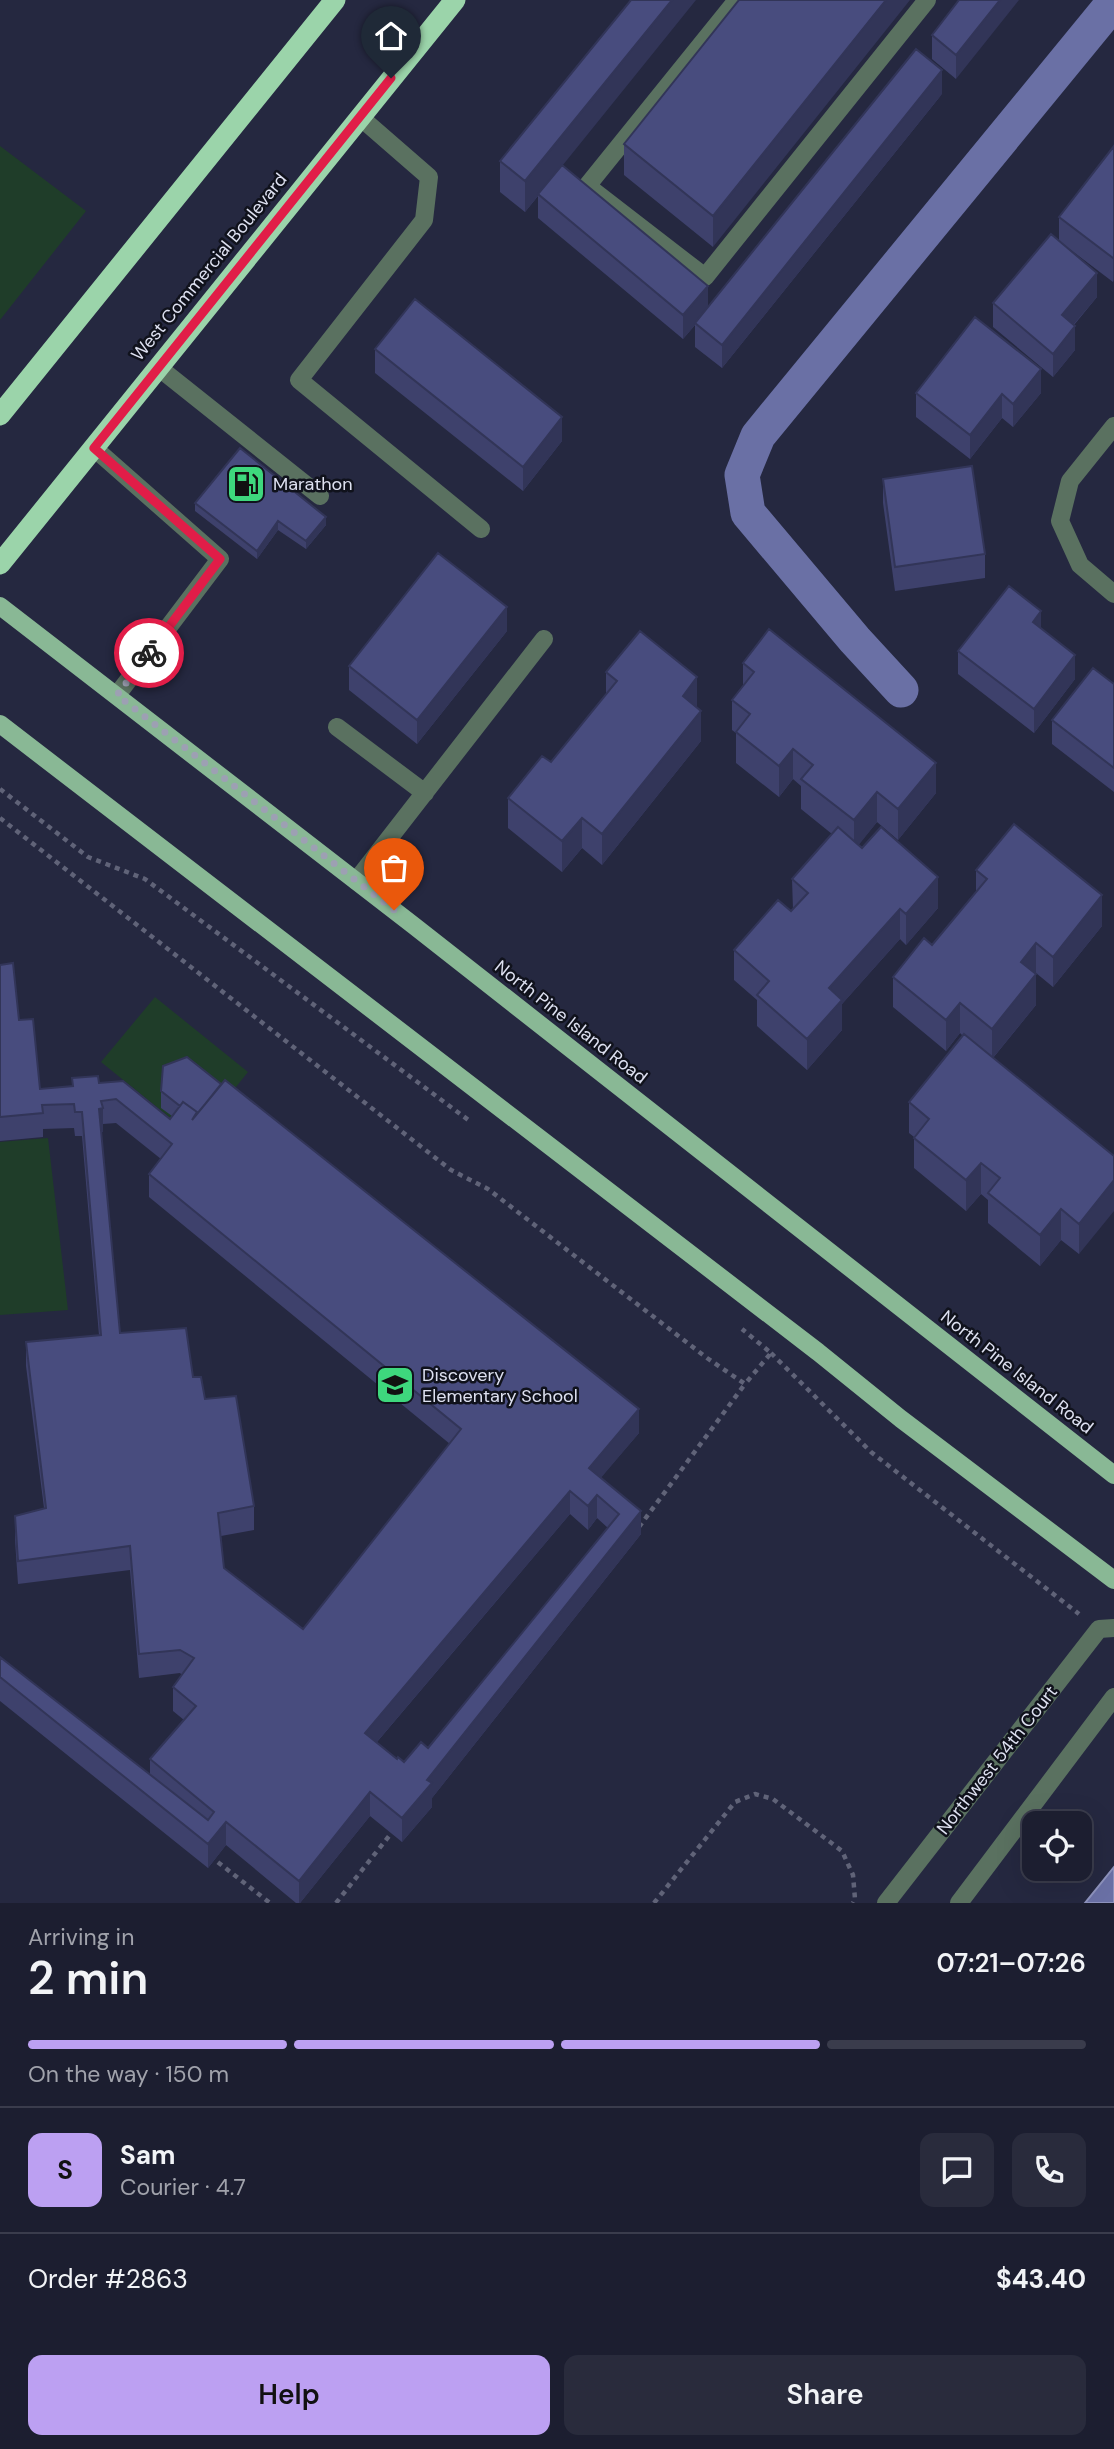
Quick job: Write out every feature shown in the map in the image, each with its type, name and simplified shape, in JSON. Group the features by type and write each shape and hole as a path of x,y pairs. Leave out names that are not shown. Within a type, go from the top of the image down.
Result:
{"highway":[{"path":"0,415 335,0"},
{"name":"West Commercial Boulevard","path":"0,564 455,0"}],"main road":[{"name":"North Pine Island Road","path":"0,606 356,881 1114,1475"},
{"path":"0,724 818,1352 901,1419 1114,1580"}],"street":[{"path":"737,0 587,187 705,277 928,0"},
{"path":"360,117 429,177 424,220 299,380 481,529"},
{"path":"158,367 320,496"},
{"path":"1114,426 1070,481 1060,521 1080,565 1114,594"},
{"path":"94,448 220,559 117,695"},
{"path":"356,881 544,639"},
{"path":"337,727 425,793"},
{"name":"Northwest 54th Court","path":"886,1903 1107,1628"},
{"path":"959,1903 1114,1697"}],"path":[{"path":"0,789 88,857 145,879 477,1126"},
{"path":"0,818 451,1170 488,1189 707,1358 745,1384"},
{"path":"732,1322 771,1353 871,1452 1036,1582 1107,1628"},
{"path":"631,1537 771,1353"},
{"path":"653,1903 735,1802 755,1794 773,1798 842,1851 853,1875 853,1903"},
{"path":"336,1903 399,1824"},
{"path":"214,1847 208,1854 270,1903"}],"green space":[{"path":"0,146 86,211 0,320"},
{"path":"155,997 248,1072 195,1138 101,1062"},
{"path":"48,1138 68,1310 0,1315 0,1142"}],"water":[{"path":"1114,1867 1114,1903 1085,1903"}],"building":[{"path":"631,0 672,0 525,181 500,161"},
{"path":"739,0 886,0 713,216 624,144"},
{"path":"959,0 1000,0 956,55 932,35"},
{"path":"916,49 942,70 722,345 695,323"},
{"path":"1114,146 1114,257 1113,258 1059,217"},
{"path":"562,165 708,286 683,315 538,194"},
{"path":"1051,234 1097,273 1062,315 1075,326 1053,354 993,303"},
{"path":"415,299 562,417 523,467 375,349"},
{"path":"975,317 1041,369 1013,404 1002,394 970,435 916,393"},
{"name":"Marathon","path":"240,448 326,517 306,541 278,521 257,551 195,503"},
{"path":"972,466 985,554 895,567 883,479"},
{"path":"438,553 507,607 417,720 349,666"},
{"path":"1009,586 1041,611 1033,622 1075,655 1034,709 958,651"},
{"path":"769,629 936,763 898,809 877,792 854,820 801,779 813,765 793,749 779,766 736,732 750,714 732,700 754,672 743,663"},
{"path":"640,631 697,677 683,696 701,711 602,834 582,818 562,841 508,798 542,756 551,762 617,681 606,672"},
{"path":"1093,668 1114,684 1114,768 1052,720"},
{"path":"1014,824 1102,895 1053,957 1036,943 1021,962 1036,974 992,1029 960,1003 946,1020 893,977 924,938 932,945 987,879 976,870"},
{"path":"838,827 862,848 881,827 938,877 906,914 900,909 829,988 842,1000 807,1039 757,995 769,981 734,950 778,900 791,911 808,893 792,879"},
{"path":"13,963 19,1020 33,1019 40,1089 73,1086 72,1078 98,1076 99,1083 123,1081 170,1119 183,1102 197,1112 192,1120 225,1080 639,1409 589,1468 641,1511 427,1780 432,1783 402,1818 370,1792 299,1881 226,1822 208,1844 0,1677 0,1657 208,1820 214,1812 150,1759 196,1706 173,1687 194,1658 180,1650 139,1654 130,1546 18,1561 15,1516 46,1508 26,1342 101,1335 82,1112 75,1112 74,1104 42,1105 43,1113 0,1117 0,965","holes":["116,1099 172,1144 149,1174 461,1429 303,1629 224,1568 218,1513 254,1506 236,1396 205,1399 201,1377 193,1377 186,1328 120,1333 99,1109 103,1108 101,1101","570,1491 588,1506 597,1495 619,1514 428,1748 421,1742 404,1762 398,1757 397,1759 365,1733"]},
{"path":"964,1034 1114,1156 1114,1180 1079,1224 1061,1209 1040,1235 988,1193 1000,1178 981,1163 966,1180 914,1138 929,1119 909,1102"},
{"path":"187,1057 221,1084 197,1114 183,1102 180,1106 161,1091 163,1066"}],"waterway":[{"path":"901,690 855,640 748,513 742,475 758,436 1114,2"}],"way so far":[{"path":"149,653 117,695 394,910"}],"place":[{"name":"Marathon","path":"246,484"},
{"name":"Discovery Elementary School","path":"395,1385"}],"route":[{"path":"149,653 220,559 94,448 391,78"}]}
